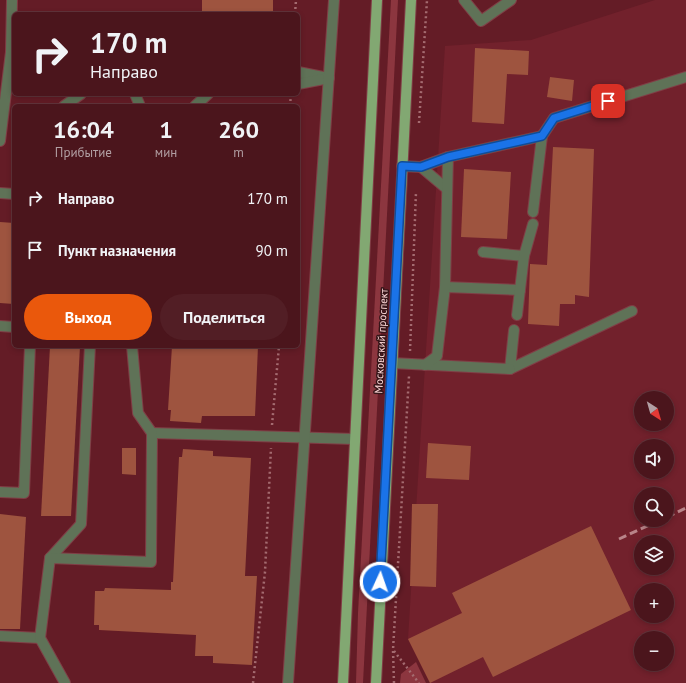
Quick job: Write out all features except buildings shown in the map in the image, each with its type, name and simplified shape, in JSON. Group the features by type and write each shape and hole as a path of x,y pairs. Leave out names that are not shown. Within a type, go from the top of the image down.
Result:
{"main road":[{"name":"Московский проспект","path":"343,683 377,0"},
{"name":"Московский проспект","path":"376,683 411,0"}],"lane":[{"path":"0,141 12,52 12,0"},
{"path":"288,683 334,0"},
{"path":"464,0 482,21 511,0"},
{"path":"0,51 12,52"},
{"path":"300,72 329,78"},
{"path":"534,212 542,136 554,118 686,77"},
{"path":"300,84 329,78"},
{"path":"67,104 78,96"},
{"path":"197,104 206,96"},
{"path":"402,166 421,167 448,157 542,136"},
{"path":"425,365 437,356 445,287 448,157"},
{"path":"421,167 447,189"},
{"path":"0,193 12,194"},
{"path":"517,315 524,256 533,224"},
{"path":"483,252 524,256"},
{"path":"445,287 520,290"},
{"path":"392,363 510,369 632,311"},
{"path":"0,326 12,327"},
{"path":"510,369 514,330"},
{"path":"0,492 24,492 30,348"},
{"path":"65,683 40,638 50,558 81,524 90,348"},
{"path":"50,558 151,562 152,433 138,413 132,348"},
{"path":"152,433 354,439"},
{"path":"0,636 40,638"}],"path":[{"path":"295,12 296,0"},
{"path":"419,127 427,0"},
{"path":"394,683 393,650 410,364 416,191"},
{"path":"253,683 265,572 272,437 279,348"},
{"path":"393,650 418,683"}],"shaded area":[{"path":"391,0 398,0 363,683 356,683 358,613"},
{"path":"655,0 686,0 686,683 430,683 408,639 445,46 531,40"},
{"path":"416,662 426,683 400,683 401,674"}],"railway":[{"path":"674,514 686,508"},
{"path":"619,539 645,527"}],"route":[{"path":"380,582 402,166 421,167 448,157 542,136 554,118 608,101"}]}
